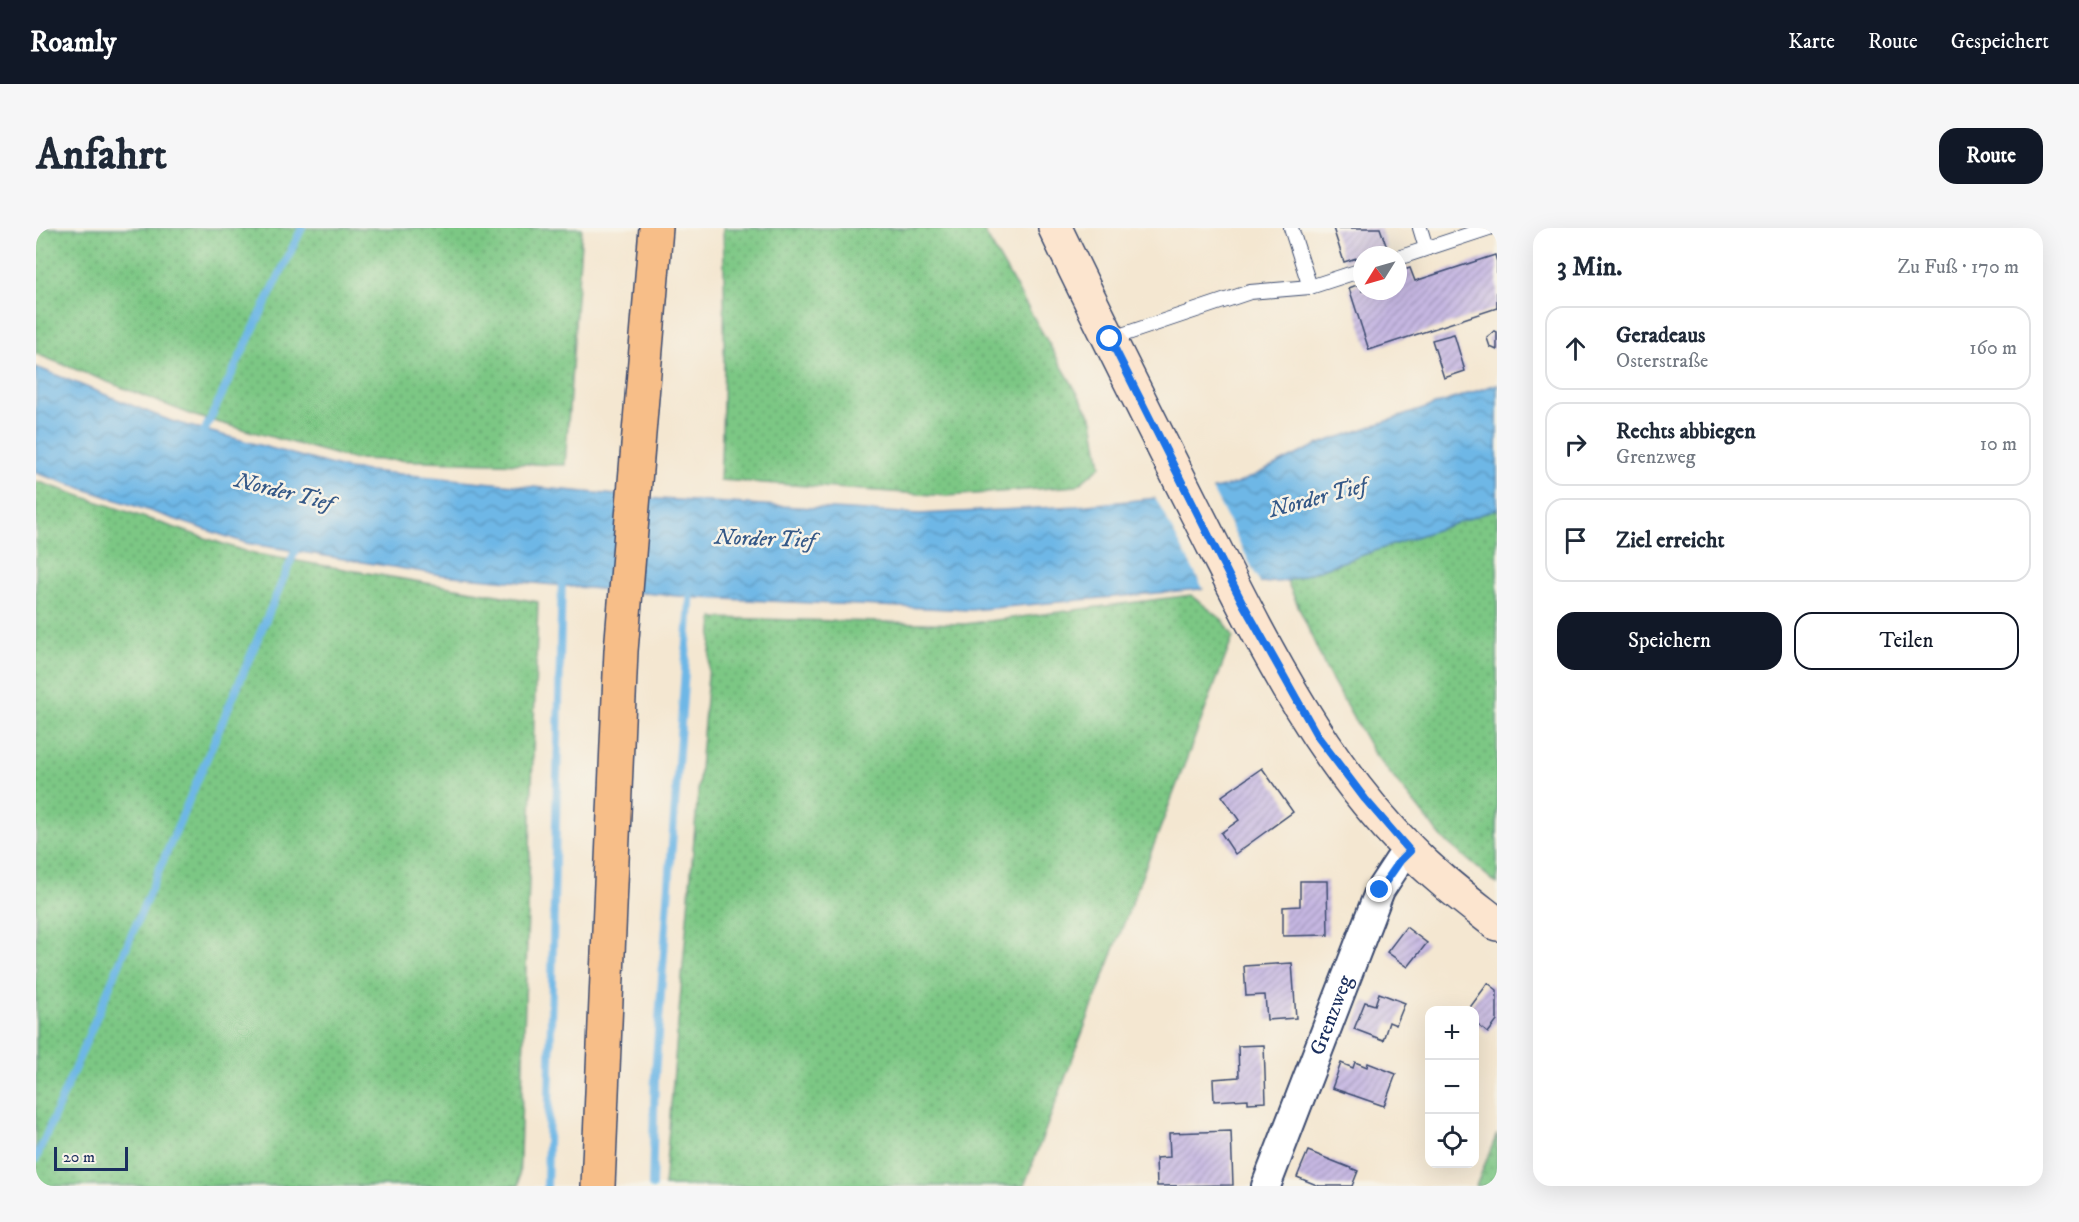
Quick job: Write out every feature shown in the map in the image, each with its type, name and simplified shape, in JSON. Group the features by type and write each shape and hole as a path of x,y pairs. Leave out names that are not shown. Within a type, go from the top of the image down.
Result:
{"main road":[{"path":"598,1186 621,651 656,228"}],"street":[{"path":"1055,228 1242,602 1318,737 1365,799 1410,851 1458,894 1497,924"},
{"name":"Grenzweg","path":"1266,1186 1380,890 1400,861 1410,851"}],"lane":[{"path":"1291,228 1310,287"},
{"path":"1420,228 1426,249"},
{"path":"1407,255 1489,228"},
{"path":"1113,346 1250,292 1310,287 1353,273"}],"green space":[{"path":"36,228 582,228 565,465 352,459 195,416 36,354"},
{"path":"723,228 982,228 1093,420 1101,466 1077,486 948,496 720,480 724,354"},
{"path":"36,481 250,553 538,602 519,1186 36,1186"},
{"path":"1497,509 1497,884 1443,839 1373,752 1326,669 1287,581"},
{"path":"1191,595 1224,621 1233,637 1024,1186 664,1186 713,618 965,624"},
{"path":"1497,1134 1497,1186 1476,1186"}],"water":[{"name":"Norder Tief","path":"36,367 171,421 347,469 658,499 920,514 1078,506 1187,495 1237,484 1319,444 1497,384 1497,509 1287,581 971,610 700,598 442,575 246,543 36,473"}],"pier":[{"path":"1211,487 1262,587 1205,592 1154,495"}],"building":[{"path":"1333,228 1380,228 1386,246 1353,246 1353,259 1344,262"},
{"path":"1495,255 1497,308 1369,350 1349,288 1353,286 1353,300 1407,300 1407,269 1410,268 1415,281"},
{"path":"1495,331 1497,332 1497,350 1490,347 1487,338"},
{"path":"1454,334 1465,371 1444,378 1432,340"},
{"path":"1262,768 1293,812 1235,854 1221,833 1239,820 1222,796"},
{"path":"1300,881 1327,881 1328,935 1283,936 1283,907 1300,906"},
{"path":"1406,927 1427,943 1408,967 1387,952"},
{"path":"1292,963 1296,1018 1267,1020 1265,995 1246,996 1244,966"},
{"path":"1488,983 1497,990 1497,1021 1488,1033 1479,1026 1479,1006 1471,1006"},
{"path":"1379,993 1405,1003 1396,1025 1389,1022 1383,1040 1354,1029 1365,1002 1375,1005"},
{"path":"1264,1045 1266,1102 1248,1103 1248,1099 1214,1101 1213,1079 1239,1077 1238,1046"},
{"path":"1355,1062 1367,1067 1368,1063 1396,1074 1384,1106 1332,1088 1341,1063 1353,1068"},
{"path":"1231,1131 1233,1185 1157,1186 1156,1158 1170,1157 1169,1133"},
{"path":"1308,1151 1358,1171 1352,1186 1319,1186 1297,1177"}],"waterway":[{"path":"201,438 302,228"},
{"path":"36,1159 299,542"},
{"path":"547,1186 562,576"},
{"path":"652,1186 655,1074 691,589"}],"route":[{"path":"1110,339 1242,602 1318,737 1365,799 1410,851 1400,861 1380,890"}]}
